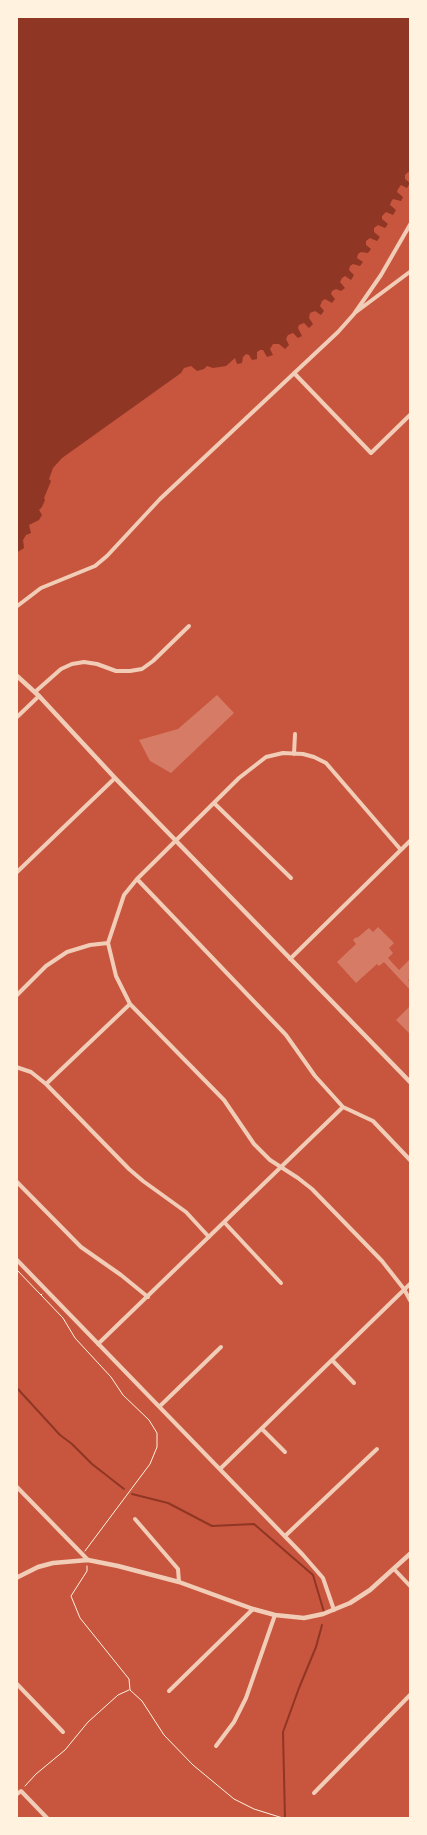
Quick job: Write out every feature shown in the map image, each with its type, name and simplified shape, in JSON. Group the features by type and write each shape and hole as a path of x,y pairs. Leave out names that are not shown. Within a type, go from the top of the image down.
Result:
{"street":[{"path":"16,607 41,588 88,570 108,556 160,499 338,332 354,314 381,275 411,223"},
{"path":"354,314 411,271"},
{"path":"294,373 371,453 411,414"},
{"path":"16,718 61,669 72,664 84,662 97,664 116,671 142,669 153,661 189,626"},
{"path":"16,674 411,1083"},
{"path":"294,754 295,734"},
{"path":"400,850 326,764 314,757 294,754 283,753 266,757 239,778 137,879 124,895 108,943 116,976 130,1004 224,1100 254,1144 280,1168 298,1178 312,1189 382,1261 404,1289 411,1302"},
{"path":"16,873 115,778"},
{"path":"214,803 291,878"},
{"path":"290,959 411,840"},
{"path":"137,879 286,1035 315,1076 343,1107 373,1121 410,1160"},
{"path":"16,996 46,966 67,952 90,945 108,943"},
{"path":"46,1084 130,1004"},
{"path":"16,1067 31,1072 46,1084 143,1181 186,1212 209,1237"},
{"path":"98,1344 343,1107"},
{"path":"16,1181 82,1247 148,1297"},
{"path":"224,1222 281,1282"},
{"path":"16,1259 285,1536 323,1578 334,1610"},
{"path":"220,1469 411,1283"},
{"path":"160,1406 221,1347"},
{"path":"332,1360 354,1383"},
{"path":"262,1429 286,1452"},
{"path":"285,1536 377,1449"},
{"path":"16,1486 88,1560"},
{"path":"135,1520 178,1569 179,1582"},
{"path":"16,1578 38,1567 53,1563 88,1560 179,1582 253,1609 276,1615 304,1618 334,1610 350,1603 370,1590 411,1553"},
{"path":"394,1569 411,1587"},
{"path":"169,1691 253,1609"},
{"path":"216,1746 234,1722 246,1698 276,1615"},
{"path":"16,1683 63,1732"},
{"path":"314,1793 411,1694"},
{"path":"16,1795 20,1792 48,1819"}],"path":[{"path":"16,1269 63,1318 78,1343 111,1377 123,1395 149,1420 157,1433 157,1447 150,1464 84,1552"},
{"path":"41,1295 47,1290"},
{"path":"87,1567 87,1571 71,1596 80,1618 129,1679 130,1690 142,1701 164,1735 193,1765 220,1788 246,1806 286,1819"},
{"path":"20,1792 36,1774 66,1750 88,1722 118,1695 130,1690"}],"shaded area":[{"path":"16,16 411,16 411,160 409,162 411,173 408,172 405,175 405,179 410,183 407,188 401,185 398,189 397,192 403,197 401,201 393,199 391,202 390,205 396,210 393,215 386,212 382,216 382,219 388,224 385,228 378,225 374,228 374,232 380,237 377,241 370,238 366,241 366,245 371,249 368,253 361,252 358,254 357,258 363,262 360,266 353,264 350,266 349,270 354,275 351,280 345,276 342,278 340,282 345,288 341,291 336,289 332,291 331,294 335,299 332,303 325,299 322,301 320,306 324,311 321,315 315,311 310,313 309,318 313,324 309,328 304,323 299,325 298,328 302,336 298,338 293,333 288,335 286,339 289,345 285,349 279,344 273,344 270,349 273,355 267,357 263,350 260,350 257,352 257,359 252,360 246,354 243,357 242,363 237,364 235,358 226,366 213,368 207,366 197,371 191,366 184,368 181,373 62,458 53,468 49,479 51,481 44,498 45,500 39,510 42,515 39,520 29,525 31,533 26,535 23,540 24,548 16,553"}],"building":[{"path":"217,695 234,713 171,773 150,761 139,740 178,729"},
{"path":"378,927 394,943 389,948 393,953 388,958 399,970 411,958 411,977 408,980 411,983 411,991 384,962 379,966 377,964 356,983 337,962 356,944 353,940 356,937 369,928 373,932"},
{"path":"411,1005 411,1035 396,1020"}],"waterway":[{"path":"16,1387 60,1435 92,1464 124,1489"},
{"path":"132,1494 168,1503 212,1526 254,1524 313,1575 324,1612"},
{"path":"285,1819 283,1732 316,1647 322,1625"}]}
